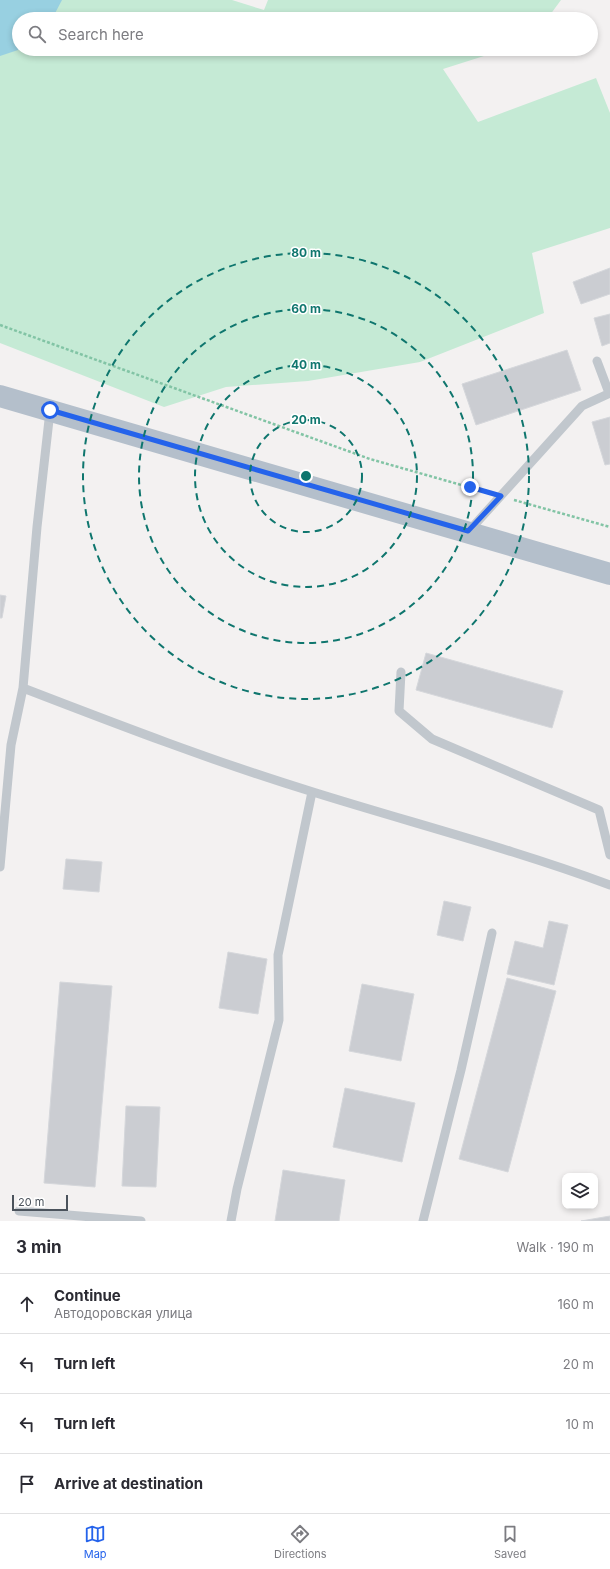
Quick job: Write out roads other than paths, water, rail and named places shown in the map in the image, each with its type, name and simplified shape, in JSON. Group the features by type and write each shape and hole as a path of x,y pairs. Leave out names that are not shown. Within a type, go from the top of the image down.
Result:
{"main road":[{"path":"0,396 468,531 610,574"}],"lane":[{"path":"468,531 582,406 609,393 597,361"},
{"path":"0,867 11,745 23,688 37,527 50,410"},
{"path":"401,672 399,711 426,735 432,739 599,810 610,855"},
{"path":"23,688 159,740 312,792 551,863 610,885"},
{"path":"231,1221 237,1188 279,1020 278,955 312,792"},
{"path":"423,1221 461,1070 492,933"},
{"path":"19,1211 95,1219 141,1221"}],"water":[{"path":"0,0 62,0 56,12 12,12 12,52 0,56"}]}
